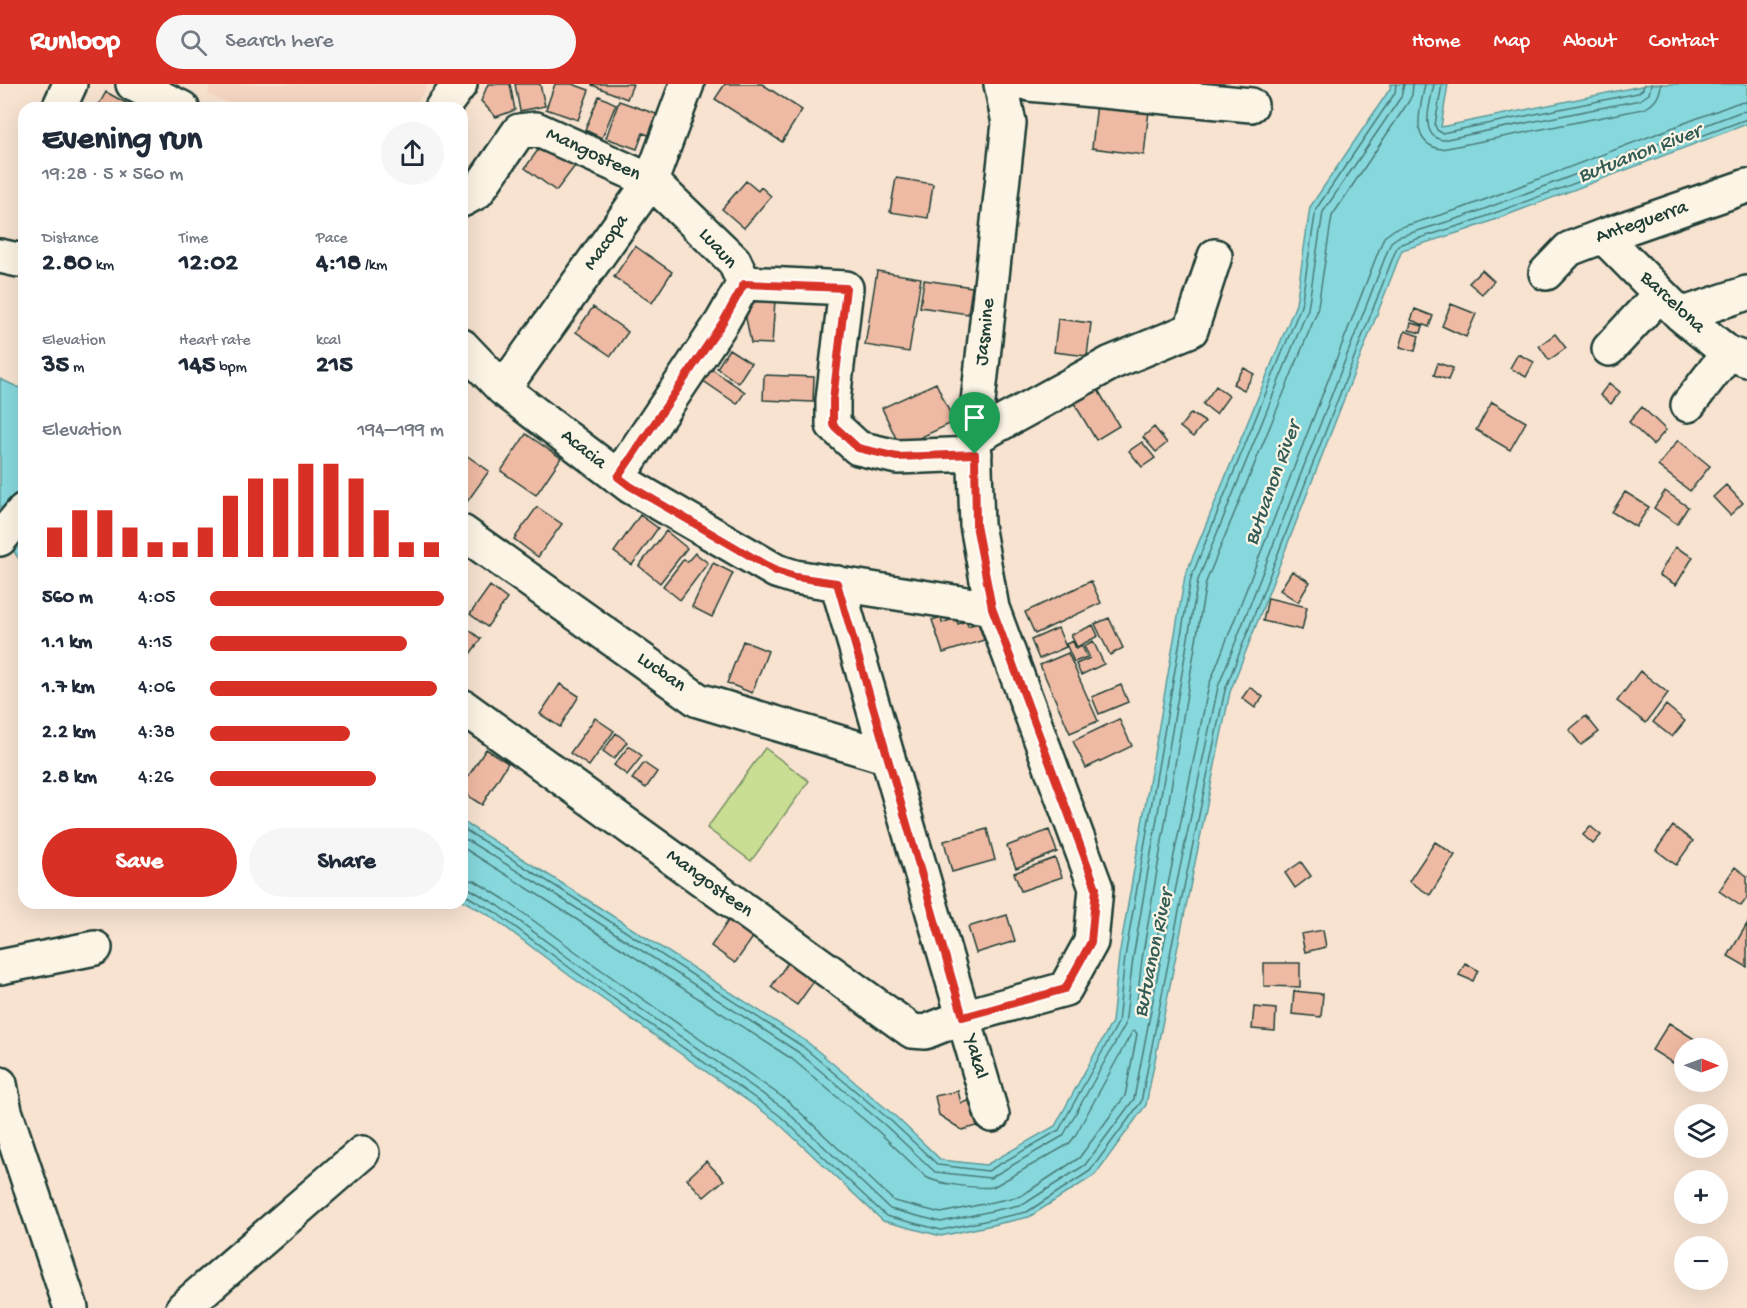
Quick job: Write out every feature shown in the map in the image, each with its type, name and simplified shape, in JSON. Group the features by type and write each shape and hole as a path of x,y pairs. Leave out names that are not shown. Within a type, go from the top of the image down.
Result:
{"street":[{"path":"62,102 70,84"},
{"path":"134,84 170,102"},
{"path":"446,102 460,84"},
{"name":"Macopa","path":"503,388 651,181 687,84"},
{"name":"Jasmine","path":"963,1017 1065,989 1091,942 1096,888 992,608 976,525 974,446 1009,123 1001,84"},
{"path":"1029,84 1251,105"},
{"name":"Mangosteen","path":"468,197 477,192 519,131 536,129 651,181"},
{"name":"Luaun","path":"618,477 723,322 744,284 734,261 651,181"},
{"name":"Anteguerra","path":"1546,273 1569,249 1747,186"},
{"name":"Barcelona","path":"1603,236 1670,304 1738,357"},
{"path":"0,256 18,260"},
{"path":"744,284 846,288 833,400 833,425 858,448 897,457 974,446 1111,363 1191,330 1215,256"},
{"path":"1609,348 1670,304 1747,293"},
{"name":"Acacia","path":"468,352 503,388 630,486 776,571 795,577 992,608"},
{"path":"1688,405 1738,357"},
{"path":"0,539 18,517"},
{"name":"Lucban","path":"468,536 698,700 888,757"},
{"name":"Yakal","path":"837,583 992,1115"},
{"name":"Mangosteen","path":"468,710 912,1031 925,1032 963,1017"},
{"path":"0,967 95,948"},
{"path":"2,1103 71,1308"},
{"path":"183,1308 362,1153"}],"shaded area":[{"path":"210,84 428,84 417,102 226,102 208,95"}],"green space":[{"path":"765,748 809,781 751,861 707,828"}],"water":[{"name":"Butuanon River","path":"1391,84 1448,84 1441,127 1651,84 1747,84 1747,124 1470,229 1402,250 1230,692 1146,1105 1095,1175 1029,1217 941,1236 883,1221 775,1120 570,976 492,917 468,903 468,825 806,1041 895,1116 941,1160 986,1165 1055,1126 1112,1022 1119,956 1185,576 1296,304 1310,207 1390,89"},
{"path":"0,379 18,387 18,558 0,532"}],"building":[{"path":"488,84 510,84 515,110 496,117 481,101"},
{"path":"515,84 540,84 545,106 520,111"},
{"path":"555,84 572,84 589,90 578,120 546,109"},
{"path":"592,84 633,84 627,99"},
{"path":"725,84 762,84 802,110 782,142 715,99"},
{"path":"106,92 124,102 100,102"},
{"path":"599,96 616,104 602,138 585,130"},
{"path":"619,101 659,115 651,136 643,133 637,149 606,138"},
{"path":"1097,103 1149,110 1144,155 1092,148"},
{"path":"543,143 575,166 556,191 525,168"},
{"path":"896,178 933,184 928,218 890,212"},
{"path":"746,181 758,191 761,187 771,196 744,228 722,209"},
{"path":"635,246 672,272 652,303 614,277"},
{"path":"1482,270 1494,281 1482,294 1469,283"},
{"path":"877,271 921,278 909,352 865,345"},
{"path":"924,280 972,287 968,314 920,307"},
{"path":"747,299 775,300 772,344 751,343 746,318"},
{"path":"1451,304 1476,314 1466,337 1442,326"},
{"path":"593,307 628,332 611,356 576,332"},
{"path":"1415,309 1433,316 1429,327 1411,320"},
{"path":"1058,319 1091,323 1087,356 1054,352"},
{"path":"1411,323 1423,326 1421,333 1409,330"},
{"path":"1405,331 1419,336 1415,351 1400,347"},
{"path":"1555,334 1566,348 1549,360 1539,346"},
{"path":"729,349 751,363 738,383 717,368"},
{"path":"1518,354 1534,362 1526,377 1510,368"},
{"path":"1438,363 1453,368 1448,380 1434,375"},
{"path":"710,368 745,392 737,404 702,380"},
{"path":"1244,368 1254,374 1244,390 1233,384"},
{"path":"764,375 814,377 813,402 763,400"},
{"path":"936,383 954,422 900,447 882,408"},
{"path":"1094,383 1119,426 1096,440 1071,398"},
{"path":"1609,383 1620,392 1611,404 1600,395"},
{"path":"1216,386 1229,396 1216,414 1203,404"},
{"path":"1492,402 1526,422 1510,450 1476,430"},
{"path":"1642,407 1666,430 1653,445 1629,422"},
{"path":"1191,413 1205,422 1193,437 1180,427"},
{"path":"1154,427 1167,443 1156,452 1143,437"},
{"path":"526,434 561,458 536,495 501,471"},
{"path":"1678,440 1710,466 1690,491 1658,466"},
{"path":"1142,442 1155,458 1142,467 1129,451"},
{"path":"468,456 489,471 468,501"},
{"path":"1726,485 1743,503 1730,515 1713,497"},
{"path":"1665,491 1688,507 1677,524 1654,508"},
{"path":"1625,492 1649,507 1636,527 1612,512"},
{"path":"537,507 562,524 538,557 514,539"},
{"path":"640,515 658,528 632,565 614,552"},
{"path":"666,531 687,548 660,583 639,566"},
{"path":"1675,547 1693,557 1676,585 1659,575"},
{"path":"695,553 708,563 680,600 663,586 684,559 687,562"},
{"path":"713,563 733,573 712,617 692,607"},
{"path":"1292,571 1310,582 1298,602 1280,590"},
{"path":"1091,581 1101,603 1035,634 1025,612"},
{"path":"490,586 507,599 487,627 470,614"},
{"path":"1268,598 1307,607 1302,630 1263,621"},
{"path":"941,617 942,623 956,618 958,624 966,621 968,626 978,623 984,640 943,653 932,620"},
{"path":"1109,618 1123,648 1110,655 1095,624"},
{"path":"1093,625 1098,636 1077,647 1071,635"},
{"path":"1058,628 1066,647 1039,659 1031,640"},
{"path":"468,629 481,639 468,657"},
{"path":"743,641 768,651 752,693 727,683"},
{"path":"1073,641 1076,649 1082,646 1087,657 1074,662 1066,644"},
{"path":"1093,641 1104,664 1081,675 1076,664 1090,658 1084,646"},
{"path":"1068,653 1098,721 1070,733 1040,665"},
{"path":"1640,671 1668,693 1646,723 1617,701"},
{"path":"560,684 579,696 560,727 540,714"},
{"path":"1121,685 1128,702 1099,714 1092,697"},
{"path":"1250,687 1263,697 1255,708 1242,698"},
{"path":"1666,705 1685,721 1672,737 1653,722"},
{"path":"1586,716 1599,732 1581,745 1569,730"},
{"path":"595,718 614,731 589,766 570,753"},
{"path":"1119,719 1132,746 1086,768 1073,741"},
{"path":"616,733 627,742 614,759 603,751"},
{"path":"629,746 642,756 627,775 614,765"},
{"path":"486,749 508,763 482,805 468,796 468,777"},
{"path":"644,763 657,772 646,788 632,779"},
{"path":"1590,826 1601,835 1593,844 1583,835"},
{"path":"1673,826 1693,841 1676,865 1656,850"},
{"path":"987,829 995,860 952,872 944,841"},
{"path":"1049,830 1057,852 1016,868 1007,846"},
{"path":"1435,842 1455,855 1430,895 1409,881"},
{"path":"1055,858 1062,877 1021,891 1014,873"},
{"path":"1301,862 1311,876 1295,888 1285,873"},
{"path":"1735,867 1747,876 1747,898 1741,906 1719,891"},
{"path":"1007,915 1015,941 976,953 968,927"},
{"path":"730,918 754,936 735,963 711,946"},
{"path":"1747,924 1747,967 1728,956"},
{"path":"1323,930 1326,947 1305,952 1301,934"},
{"path":"791,958 817,977 797,1005 771,987"},
{"path":"1264,963 1300,963 1300,987 1264,986"},
{"path":"1465,963 1478,970 1473,981 1459,975"},
{"path":"1294,991 1323,994 1321,1017 1292,1014"},
{"path":"1254,1007 1276,1009 1275,1031 1252,1029"},
{"path":"1669,1023 1693,1038 1674,1038 1674,1064 1652,1050"},
{"path":"958,1091 961,1103 976,1099 981,1125 962,1130 939,1115 935,1096"},
{"path":"706,1161 724,1180 704,1197 687,1179"}],"route":[{"path":"744,284 846,288 833,400 833,425 858,448 897,457 975,454 976,525 992,608 1096,888 1091,942 1065,989 963,1017 837,583 795,577 776,571 618,477 723,322 744,284"}]}
